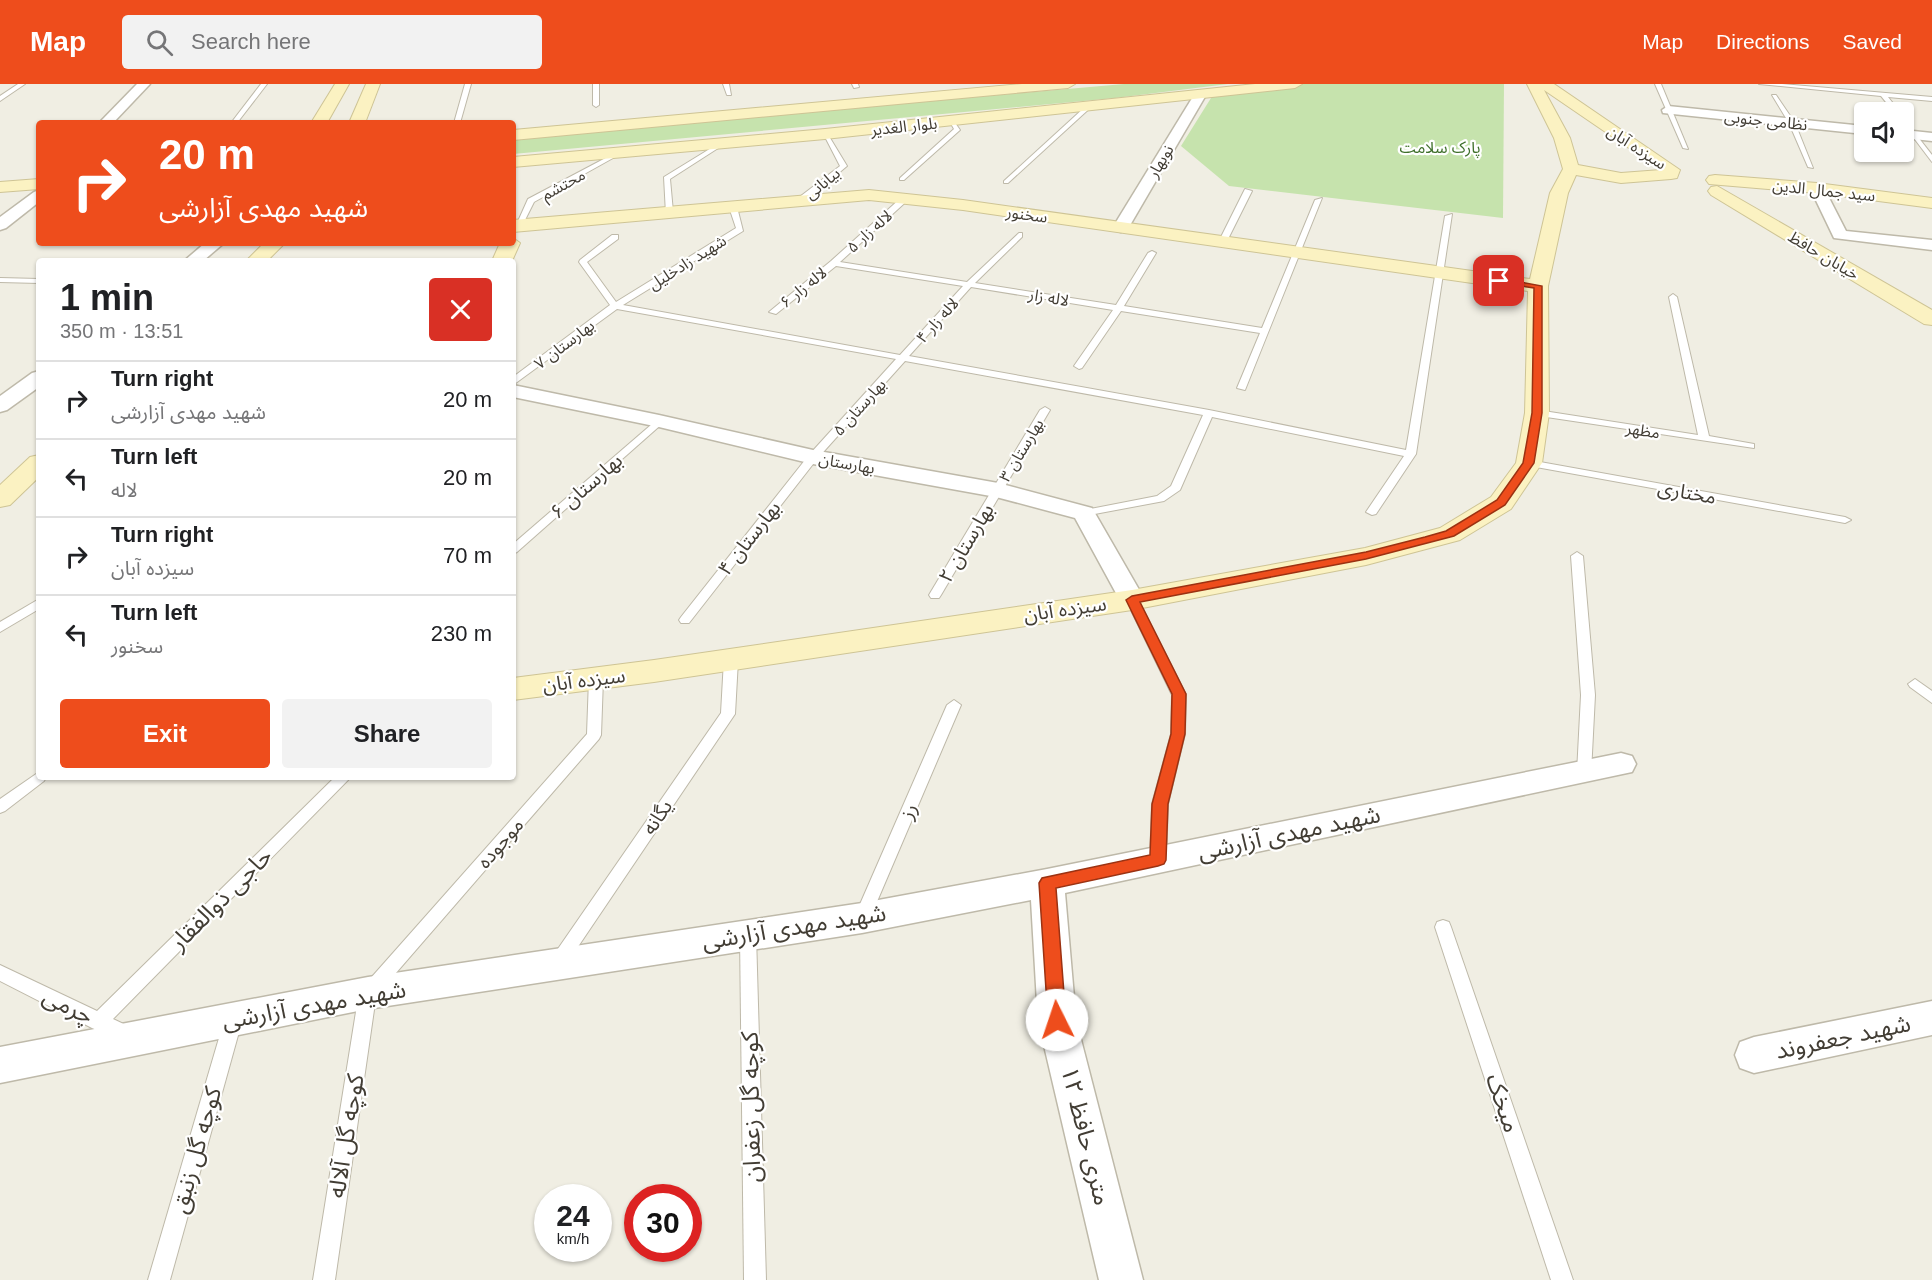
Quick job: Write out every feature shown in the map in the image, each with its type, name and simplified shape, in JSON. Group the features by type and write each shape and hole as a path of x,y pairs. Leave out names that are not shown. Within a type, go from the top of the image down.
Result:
{"street":[{"path":"109,120 144,84"},
{"path":"322,120 342,84"},
{"path":"358,120 373,84"},
{"name":"بلوار الغدیر","path":"516,135 1068,84"},
{"name":"بلوار الغدیر","path":"516,162 1087,108 1294,84"},
{"path":"1534,84 1562,138 1565,181 1573,187 1683,170"},
{"name":"سیزده آبان","path":"1545,84 1683,170"},
{"path":"1565,84 1683,170"},
{"path":"1139,88 1151,94 1163,95 1221,92"},
{"name":"نوبهار","path":"1121,227 1200,95"},
{"name":"نظامی جنوبی","path":"1668,110 1854,129"},
{"path":"1914,135 1932,137"},
{"name":"سیزده آبان","path":"516,689 731,660 1132,600 1366,556 1450,534 1501,503 1528,463 1537,413 1538,286 1565,181 1621,178 1683,170"},
{"name":"خیابان حافظ","path":"1683,170 1932,319"},
{"path":"0,176 36,173"},
{"path":"0,187 36,184"},
{"name":"سید جمال الدین","path":"1711,187 1817,188 1932,202"},
{"path":"1817,188 1840,235 1932,245"},
{"name":"سخنور","path":"516,233 669,212 869,195 1121,227 1538,286"},
{"path":"0,225 36,197"},
{"path":"196,258 212,246"},
{"path":"259,258 272,246"},
{"path":"0,406 36,379"},
{"name":"بهارستان","path":"516,392 659,421 813,457 998,490 1084,513"},
{"path":"0,499 36,467"},
{"path":"1084,513 1132,600"},
{"name":"شهید مهدی آزارشی","path":"0,1065 368,993 862,918 1047,883 1621,764"},
{"name":"۱۲ متری حافظ","path":"1047,883 1057,1020 1121,1280"},
{"name":"شهید جعفروند","path":"1754,1055 1932,1018"}],"lane":[{"path":"0,99 22,84"},
{"path":"236,120 264,84"},
{"path":"458,120 468,84"},
{"path":"596,84 596,105"},
{"path":"726,84 729,94"},
{"path":"1658,84 1668,110 1683,170"},
{"path":"1762,84 1932,99"},
{"path":"1830,84 1835,91"},
{"path":"1883,95 1889,102"},
{"path":"1774,96 1792,123 1811,167"},
{"path":"1006,182 1087,108"},
{"path":"902,179 958,129 951,121"},
{"name":"بیابانی","path":"800,201 844,166 825,134"},
{"path":"1914,140 1932,160"},
{"path":"669,212 666,178 723,143"},
{"name":"محتشم","path":"516,229 531,201 619,153"},
{"path":"1223,241 1248,191"},
{"name":"لاله زار ۵","path":"834,263 905,199"},
{"path":"1242,388 1319,200"},
{"name":"شهید زادخلیل","path":"615,306 740,229 733,207"},
{"path":"1372,512 1411,454 1449,216"},
{"name":"لاله زار ۴","path":"904,357 970,283 1019,235"},
{"path":"615,237 583,262 615,306 1209,413 1411,454"},
{"path":"1079,366 1119,308 1152,253"},
{"name":"لاله زار","path":"834,263 970,283 1264,332"},
{"name":"لاله زار ۶","path":"773,312 834,263"},
{"path":"0,280 36,281"},
{"path":"1673,297 1704,439"},
{"name":"بهارستان ۷","path":"516,380 615,306"},
{"name":"بهارستان ۵","path":"813,457 904,357"},
{"name":"بهارستان ۳","path":"998,490 1045,410"},
{"path":"1084,513 1160,499 1176,488 1209,413"},
{"name":"مظهر","path":"1537,413 1750,446"},
{"name":"بهارستان ۶","path":"516,547 659,421"},
{"name":"بهارستان ۴","path":"685,620 813,457"},
{"name":"مختاری","path":"1528,463 1845,520"},
{"name":"بهارستان ۲","path":"935,595 998,490"},
{"path":"1577,556 1588,694 1584,773"},
{"path":"1132,600 1179,694 1178,734 1160,804 1158,860"},
{"path":"0,628 36,605"},
{"name":"یگانه","path":"556,965 728,714 731,660"},
{"name":"موجوده","path":"368,993 594,735 596,679"},
{"path":"1915,684 1932,698"},
{"name":"رز","path":"862,918 954,705"},
{"path":"0,807 36,779"},
{"name":"حاجی ذوالفقار","path":"98,1022 341,780"},
{"name":"میخک","path":"1443,927 1562,1280"},
{"name":"کوچه گل زعفران","path":"748,935 755,1280"},
{"name":"چرمی","path":"0,973 98,1022 136,1038"},
{"name":"کوچه گل آلاله","path":"324,1280 368,993"},
{"name":"کوچه گل زنبق","path":"159,1280 234,1019"}],"green space":[{"path":"1124,84 1228,84 1115,98 516,154 516,138"},
{"name":"پارک سلامت","path":"1286,84 1504,84 1503,218 1229,186 1181,146 1216,90"}],"route":[{"path":"1057,1020 1047,883 1158,860 1160,804 1178,734 1179,694 1132,600 1366,556 1450,534 1501,503 1528,463 1537,413 1538,286 1499,281"}]}
